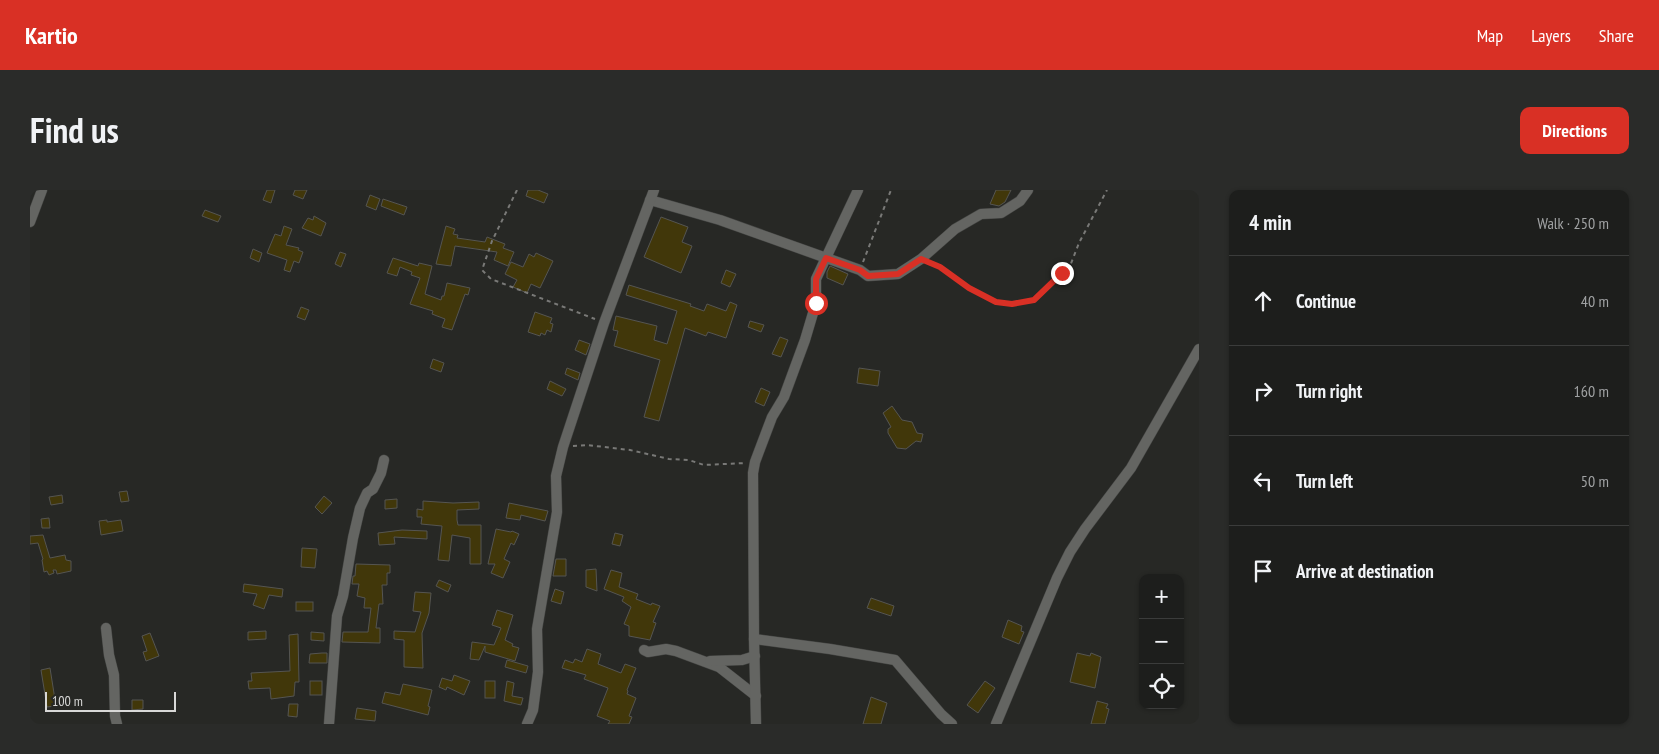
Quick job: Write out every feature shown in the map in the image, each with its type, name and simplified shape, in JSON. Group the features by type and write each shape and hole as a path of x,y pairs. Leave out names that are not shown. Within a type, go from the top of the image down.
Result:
{"street":[{"path":"30,222 42,190"},
{"path":"756,724 753,492 755,462 772,418 784,397 800,357 816,303 816,279 858,190"},
{"path":"527,724 533,710 538,672 537,629 557,512 556,476 563,447 604,323 652,195 860,270 868,276 898,274 921,259 955,229 981,214 1001,213 1020,201 1028,190"},
{"path":"996,724 1057,578 1070,552 1085,529 1132,468 1199,349"},
{"path":"329,724 337,616 343,596 352,538 360,508 367,493 373,489 381,473 384,460"},
{"path":"106,628 109,655 114,675 115,716 117,724"},
{"path":"754,639 895,660 941,714 952,724"},
{"path":"644,650 648,652 676,651 718,667 756,696"},
{"path":"700,660 720,662 742,660 755,656"}],"path":[{"path":"517,190 483,264 482,270 485,275 604,323"},
{"path":"860,270 891,190"},
{"path":"921,259 940,267 969,288 996,302 1012,304 1034,300 1070,266 1079,243 1107,190"},
{"path":"563,447 587,446 630,450 670,460 688,460 704,465 755,462"}],"building":[{"path":"267,190 275,190 271,203 263,200"},
{"path":"295,190 307,190 303,199 293,195"},
{"path":"528,190 538,190 548,194 544,203 526,196"},
{"path":"996,190 1011,190 1005,202 999,206 990,204"},
{"path":"370,195 380,199 376,210 366,206"},
{"path":"383,199 407,207 404,215 381,206"},
{"path":"205,210 221,216 218,222 202,216"},
{"path":"314,216 326,223 321,236 302,228 308,218 313,220"},
{"path":"661,217 688,227 682,242 692,246 681,273 644,257"},
{"path":"284,226 292,229 286,245 299,248 298,250 303,252 299,263 294,261 290,272 284,270 287,260 267,253 275,234 281,236"},
{"path":"446,226 455,229 453,234 458,235 457,238 485,242 487,237 505,244 503,248 514,252 508,266 494,260 497,252 455,246 451,266 436,264"},
{"path":"253,249 262,253 259,262 250,258"},
{"path":"340,252 346,254 341,267 335,264"},
{"path":"536,253 553,261 540,288 531,284 527,293 513,287 517,280 505,274 511,262 523,267 529,254 534,257"},
{"path":"393,258 418,266 419,263 432,266 425,294 441,300 447,283 470,288 468,295 465,294 452,330 442,327 445,319 432,314 433,311 410,304 420,278 411,275 412,272 400,267 397,276 387,273"},
{"path":"830,266 848,274 843,285 827,278"},
{"path":"726,270 736,274 730,287 721,283"},
{"path":"629,285 691,304 690,306 704,311 707,304 726,311 730,302 737,305 726,338 708,332 706,336 685,328 659,421 644,417 660,360 614,346 618,331 613,330 616,316 657,326 654,340 667,344 677,311 626,295"},
{"path":"301,307 309,310 305,320 297,317"},
{"path":"535,312 552,318 550,323 553,324 551,332 547,330 545,335 541,333 540,336 528,332"},
{"path":"750,321 764,325 761,332 748,327"},
{"path":"780,337 788,340 781,357 772,354"},
{"path":"579,340 590,344 586,355 575,350"},
{"path":"433,359 444,363 441,372 430,368"},
{"path":"567,368 580,373 578,380 565,374"},
{"path":"859,368 880,371 878,386 857,383"},
{"path":"550,381 566,389 562,396 547,389"},
{"path":"761,388 770,392 764,406 755,402"},
{"path":"892,406 902,420 912,422 917,433 923,434 921,442 916,441 906,449 897,448 888,433 888,429 891,427 883,413"},
{"path":"127,491 129,501 121,502 119,492"},
{"path":"62,495 63,503 51,505 49,497"},
{"path":"324,496 332,503 322,514 315,507"},
{"path":"397,499 397,508 385,509 385,500"},
{"path":"423,501 479,502 479,509 457,510 457,520 458,525 481,525 481,564 470,564 470,538 452,535 449,561 438,560 442,526 421,524 422,517 417,517 417,509 423,510"},
{"path":"509,503 548,511 545,521 521,515 520,520 506,518"},
{"path":"49,518 50,528 42,528 41,519"},
{"path":"107,520 107,522 121,520 123,531 101,535 99,521"},
{"path":"496,529 519,534 514,545 511,543 504,559 510,562 503,578 491,573 495,564 488,564"},
{"path":"402,530 427,531 427,539 394,537 395,544 379,545 378,533"},
{"path":"615,533 623,535 620,546 612,544"},
{"path":"43,535 50,558 65,555 66,560 71,561 71,571 57,574 56,570 53,570 54,573 49,575 47,571 44,572 43,559 38,543 30,544 30,536"},
{"path":"302,548 317,549 315,568 301,567"},
{"path":"556,559 566,559 566,576 553,576"},
{"path":"356,564 390,565 390,573 387,573 387,585 382,585 383,604 379,604 376,628 380,628 380,643 342,642 343,632 368,632 371,608 364,608 365,598 357,596 359,584 352,584"},
{"path":"596,569 597,591 586,587 586,570"},
{"path":"611,570 622,573 619,587 638,594 636,599 651,605 652,603 660,606 653,622 656,623 650,640 629,636 629,626 624,624 631,607 622,601 624,597 604,589"},
{"path":"439,580 451,585 448,592 436,586"},
{"path":"244,584 283,589 282,597 269,595 264,609 253,605 257,594 243,592"},
{"path":"555,589 564,592 561,604 551,601"},
{"path":"415,592 431,593 429,613 422,633 423,668 404,667 404,640 394,639 394,631 415,632 421,612 413,611"},
{"path":"871,598 894,606 891,616 867,608"},
{"path":"296,602 313,602 313,611 296,611"},
{"path":"497,610 513,615 505,640 513,644 512,646 519,648 515,661 485,652 485,646 479,660 470,659 472,642 494,645 501,628 492,625"},
{"path":"1008,620 1022,626 1021,631 1024,632 1019,644 1002,637"},
{"path":"266,631 266,639 248,640 248,632"},
{"path":"311,632 324,633 324,641 311,640"},
{"path":"150,633 159,656 146,661 143,652 147,651 142,636"},
{"path":"298,634 299,682 295,682 294,696 271,699 270,688 249,689 248,681 252,681 251,673 290,671 289,635"},
{"path":"587,649 601,654 598,664 621,673 625,664 636,668 627,690 627,694 636,698 629,716 632,717 629,724 608,724 610,721 597,716 608,688 584,679 586,675 562,668 565,660 573,663 575,659 582,662"},
{"path":"327,653 327,663 309,663 310,654"},
{"path":"1077,653 1090,656 1091,653 1101,657 1095,688 1070,682"},
{"path":"507,660 528,666 526,673 505,667"},
{"path":"50,668 56,706 47,707 41,670"},
{"path":"454,675 470,681 464,695 447,687 446,690 439,687 442,678 452,681"},
{"path":"310,681 322,681 322,695 310,695"},
{"path":"485,681 495,681 495,698 485,698"},
{"path":"507,681 514,683 512,696 523,698 521,705 504,701"},
{"path":"985,681 995,688 978,713 967,705"},
{"path":"403,684 432,690 428,715 382,703 385,692 400,695"},
{"path":"871,697 887,703 881,724 863,724"},
{"path":"132,700 143,700 143,709 132,710"},
{"path":"1097,701 1108,704 1106,708 1109,709 1105,724 1091,724"},
{"path":"289,704 298,704 297,717 288,716"},
{"path":"357,708 376,711 375,721 355,719"}],"route":[{"path":"816,303 816,279 826,258 860,270 868,276 898,274 921,259 940,267 969,288 996,302 1012,304 1034,300 1062,273"}]}
